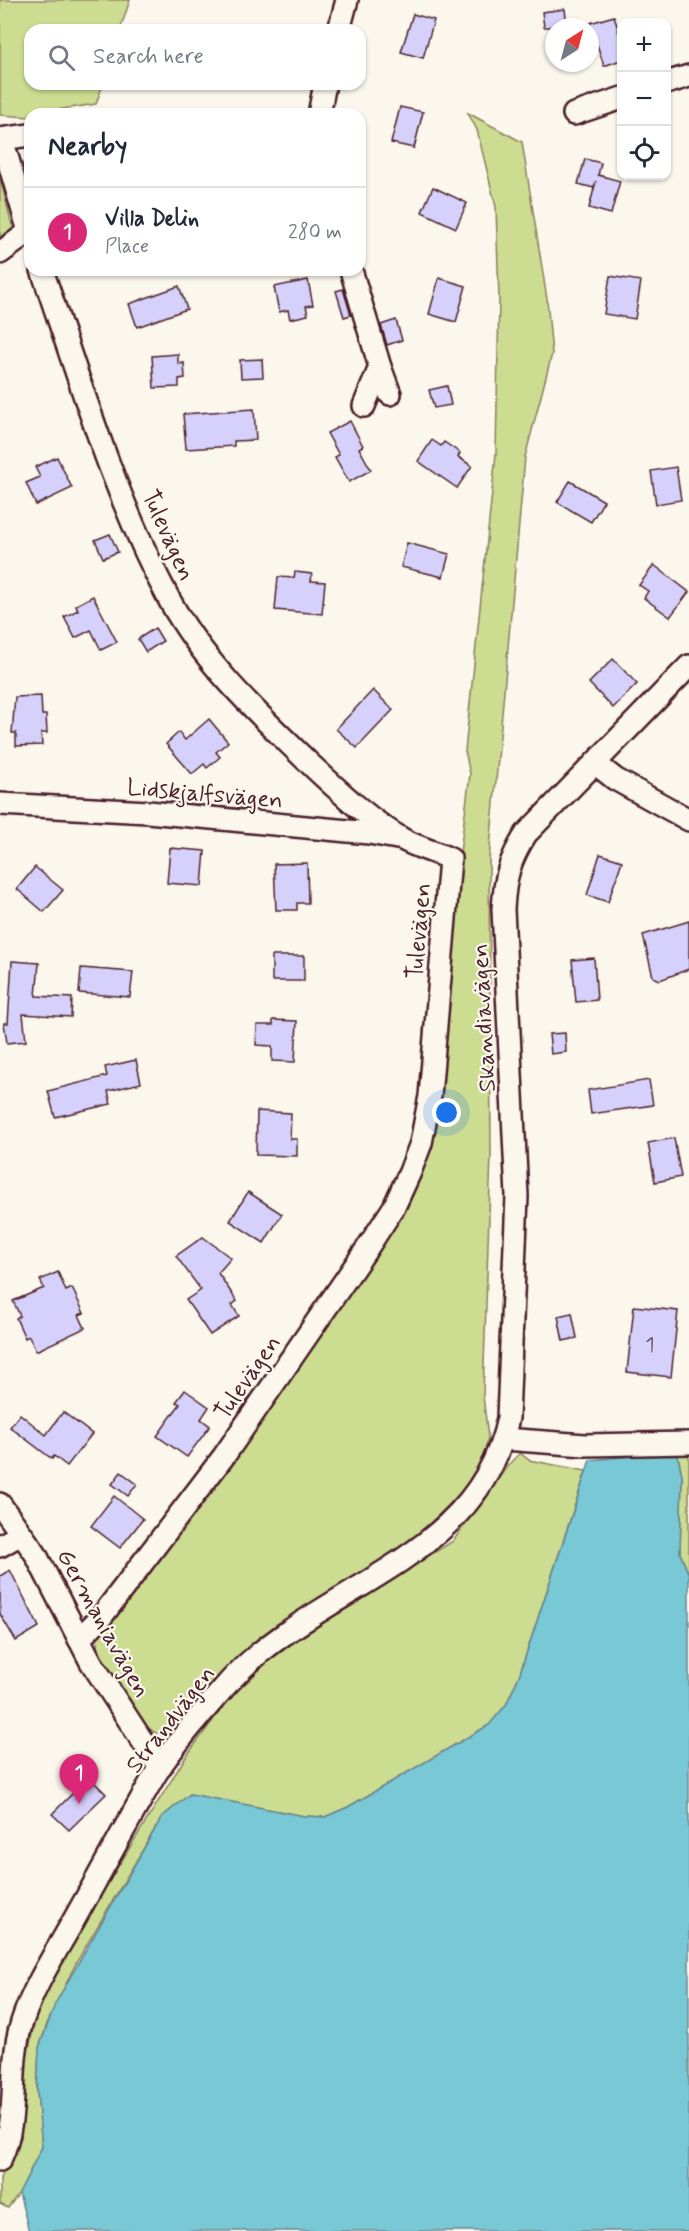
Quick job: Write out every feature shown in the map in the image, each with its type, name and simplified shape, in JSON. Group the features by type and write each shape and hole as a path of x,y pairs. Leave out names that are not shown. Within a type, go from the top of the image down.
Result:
{"street":[{"path":"341,24 347,0"},
{"path":"671,81 689,76"},
{"path":"320,108 324,90"},
{"path":"574,114 617,99"},
{"path":"24,136 1,139 24,216"},
{"path":"0,254 24,237"},
{"name":"Tulevägen","path":"44,276 104,450 171,602 221,673 268,723 349,800 405,840 450,859 430,1096 421,1143 394,1207 224,1456 102,1616 78,1639"},
{"path":"353,276 390,394"},
{"path":"364,406 380,367"},
{"name":"Skandiavägen","path":"504,1439 508,1418 518,1196 503,909 506,877 511,858 526,834 689,666"},
{"path":"596,764 615,779 689,820"},
{"name":"Lidskjalfsvägen","path":"0,804 148,812 369,833 405,840"},
{"path":"504,1439 585,1445 689,1443"},
{"name":"Strandvägen","path":"0,2160 11,2135 16,2041 32,1997 160,1768 230,1680 276,1639 430,1541 473,1499 504,1439"},
{"name":"Germaniavägen","path":"0,1504 35,1553 78,1639 160,1768"},
{"path":"0,1546 21,1534"}],"green space":[{"path":"0,0 130,0 122,24 24,24 24,90 101,90 96,104 70,108 24,108 24,117 0,115"},
{"path":"468,113 522,142 547,299 552,354 525,457 489,859 491,1154 483,1396 488,1437 483,1461 473,1480 415,1539 258,1642 180,1727 166,1737 154,1732 135,1718 97,1648 98,1632 420,1166 470,774 465,751 496,454 499,298 496,207 477,130"},
{"path":"0,178 13,229 0,237"},
{"path":"677,1452 689,1452 689,1575 680,1553 682,1475"},
{"path":"520,1453 529,1460 586,1471 519,1676 506,1705 489,1725 348,1807 325,1817 304,1816 190,1794 162,1817 76,1963 47,2024 39,2048 37,2092 42,2147 19,2193 8,2208 0,2204 0,2178 21,2138 24,2072 39,2001 61,1959 185,1758 227,1701 269,1661 318,1625 453,1541 509,1464"}],"water":[{"path":"677,1452 682,1475 680,1553 689,1575 689,2231 29,2231 19,2193 42,2147 37,2092 39,2048 55,2004 162,1817 190,1794 304,1816 325,1817 348,1807 489,1725 506,1705 519,1676 590,1460"}],"building":[{"path":"565,9 566,18 545,18 544,27 542,12"},
{"path":"413,14 434,20 423,58 401,52"},
{"path":"614,16 617,26 617,61 604,66 599,51 599,20"},
{"path":"400,107 423,112 414,148 391,143"},
{"path":"585,159 601,163 598,175 620,181 611,214 589,208 596,181 594,188 578,184"},
{"path":"433,187 467,203 456,228 422,212"},
{"path":"610,276 641,281 635,319 604,314"},
{"path":"439,278 466,286 456,322 429,314"},
{"path":"308,280 313,305 306,306 308,315 290,319 288,310 279,312 274,287"},
{"path":"179,286 187,309 137,327 129,304"},
{"path":"343,289 351,315 344,317 336,291"},
{"path":"396,320 402,340 387,345 381,325"},
{"path":"178,354 178,364 184,363 185,378 179,379 179,387 154,388 152,356"},
{"path":"262,359 263,377 241,378 240,360"},
{"path":"447,386 451,405 434,408 429,390"},
{"path":"254,409 256,440 234,441 234,446 186,449 183,414"},
{"path":"350,421 363,446 359,448 371,470 349,482 335,457 339,455 327,433"},
{"path":"432,440 441,446 444,442 460,453 458,457 472,466 457,488 418,461"},
{"path":"57,457 72,488 36,505 26,483 40,477 35,467"},
{"path":"676,467 681,500 656,504 651,471"},
{"path":"570,481 604,501 591,522 557,502"},
{"path":"110,534 118,552 103,558 95,540"},
{"path":"407,543 449,554 443,577 401,567"},
{"path":"654,565 689,592 670,617 644,598 648,591 639,585"},
{"path":"295,572 312,574 311,581 325,582 322,614 275,610 278,577 294,578"},
{"path":"93,596 117,642 101,650 91,630 75,638 64,617 78,610 76,605"},
{"path":"155,628 163,641 146,652 138,639"},
{"path":"613,659 637,684 613,708 589,683"},
{"path":"373,690 393,710 357,748 336,729"},
{"path":"41,696 42,715 46,715 47,733 41,733 42,745 16,746 16,733 12,733 15,697"},
{"path":"209,719 228,742 216,752 220,757 207,768 204,764 192,774 166,744 179,732 185,740"},
{"path":"170,848 205,851 202,886 167,883"},
{"path":"600,854 622,861 608,902 587,895"},
{"path":"307,863 308,903 297,903 297,910 276,910 274,864"},
{"path":"35,867 63,890 44,912 17,889"},
{"path":"689,921 689,969 660,980 653,977 643,935"},
{"path":"272,956 304,956 304,981 272,981"},
{"path":"594,958 597,1000 576,1002 572,960"},
{"path":"12,961 39,963 36,996 72,998 71,1017 23,1014 26,1041 7,1043 4,1023 8,1023"},
{"path":"81,968 133,972 130,997 79,993"},
{"path":"273,1020 297,1021 295,1062 272,1061 272,1046 256,1045 257,1025 273,1025"},
{"path":"565,1033 566,1052 551,1054 549,1034"},
{"path":"136,1060 141,1083 108,1091 111,1104 55,1117 48,1091 107,1076 105,1067"},
{"path":"649,1080 653,1105 591,1114 588,1090"},
{"path":"257,1111 291,1113 290,1139 297,1139 297,1156 256,1155"},
{"path":"674,1138 681,1177 655,1182 648,1143"},
{"path":"248,1192 282,1214 264,1243 230,1221"},
{"path":"203,1237 231,1258 218,1273 237,1301 232,1305 239,1316 210,1335 186,1300 201,1290 176,1256"},
{"path":"58,1272 66,1291 72,1288 84,1313 79,1315 85,1328 36,1351 29,1336 25,1338 16,1318 20,1316 13,1301 44,1288 40,1280"},
{"path":"634,1306 678,1311 671,1377 627,1372"},
{"path":"572,1313 577,1338 563,1341 558,1316"},
{"path":"185,1390 209,1407 201,1419 210,1426 187,1457 157,1436 180,1404 176,1402"},
{"path":"63,1412 92,1434 67,1466 54,1456 52,1459 10,1427 20,1414 46,1435"},
{"path":"121,1472 137,1484 128,1496 112,1484"},
{"path":"114,1496 143,1519 120,1548 91,1526"},
{"path":"10,1570 39,1627 16,1641 0,1614 0,1576"},
{"path":"89,1777 106,1794 69,1830 52,1814"}],"place":[{"name":"Villa Delin","path":"79,1804"}]}
